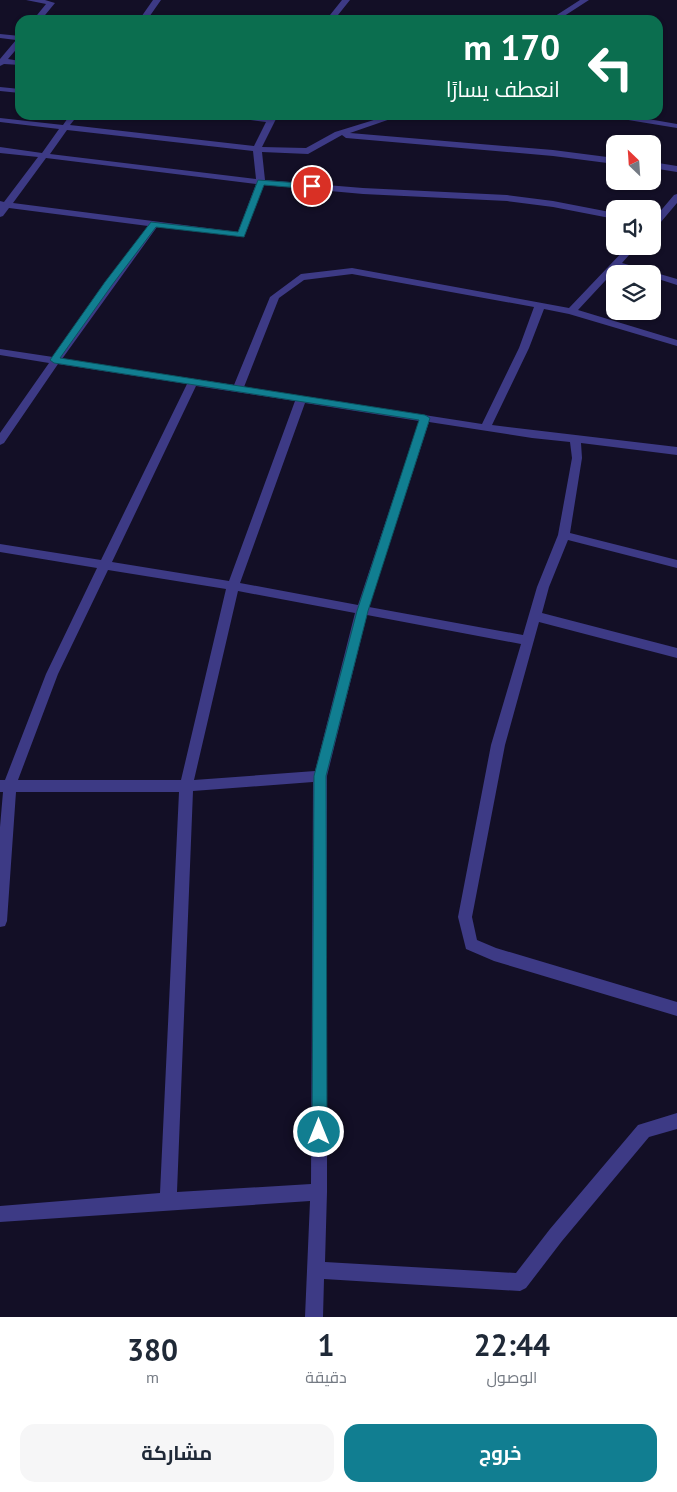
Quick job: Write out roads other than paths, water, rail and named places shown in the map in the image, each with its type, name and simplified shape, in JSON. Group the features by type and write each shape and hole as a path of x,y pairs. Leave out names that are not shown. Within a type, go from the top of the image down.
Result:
{"street":[{"path":"30,0 51,3 41,15"},
{"path":"146,15 157,0"},
{"path":"334,15 346,0"},
{"path":"561,15 585,0"},
{"path":"0,36 15,38"},
{"path":"1,62 15,45"},
{"path":"1,62 15,63"},
{"path":"0,89 15,90"},
{"path":"0,120 256,149 308,151 338,134 382,120"},
{"path":"0,214 4,204 44,156 70,120"},
{"path":"4,204 241,235 261,182 256,149 271,120"},
{"path":"640,120 677,126"},
{"path":"338,134 553,153 606,160"},
{"path":"0,150 261,182 508,198 606,214"},
{"path":"661,166 677,168"},
{"path":"661,216 677,197"},
{"path":"0,441 54,360 108,284 154,224"},
{"path":"571,310 625,255"},
{"path":"238,389 275,297 301,277 352,271 571,310 677,343"},
{"path":"661,277 677,282"},
{"path":"485,428 524,348 540,305"},
{"path":"0,352 485,428 677,451"},
{"path":"0,921 5,785 52,674 193,382"},
{"path":"168,1201 186,786 233,586 301,399"},
{"path":"314,1317 319,1192 320,776 362,611 425,418"},
{"path":"575,439 577,458 564,535 544,587 498,745 465,916 471,944 494,954 677,1009"},
{"path":"564,535 677,564"},
{"path":"0,548 233,586 528,641"},
{"path":"535,616 677,653"},
{"path":"5,785 186,786 320,776"},
{"path":"315,1270 520,1282 556,1235 644,1131 677,1121"},
{"path":"0,1214 319,1192"}]}
